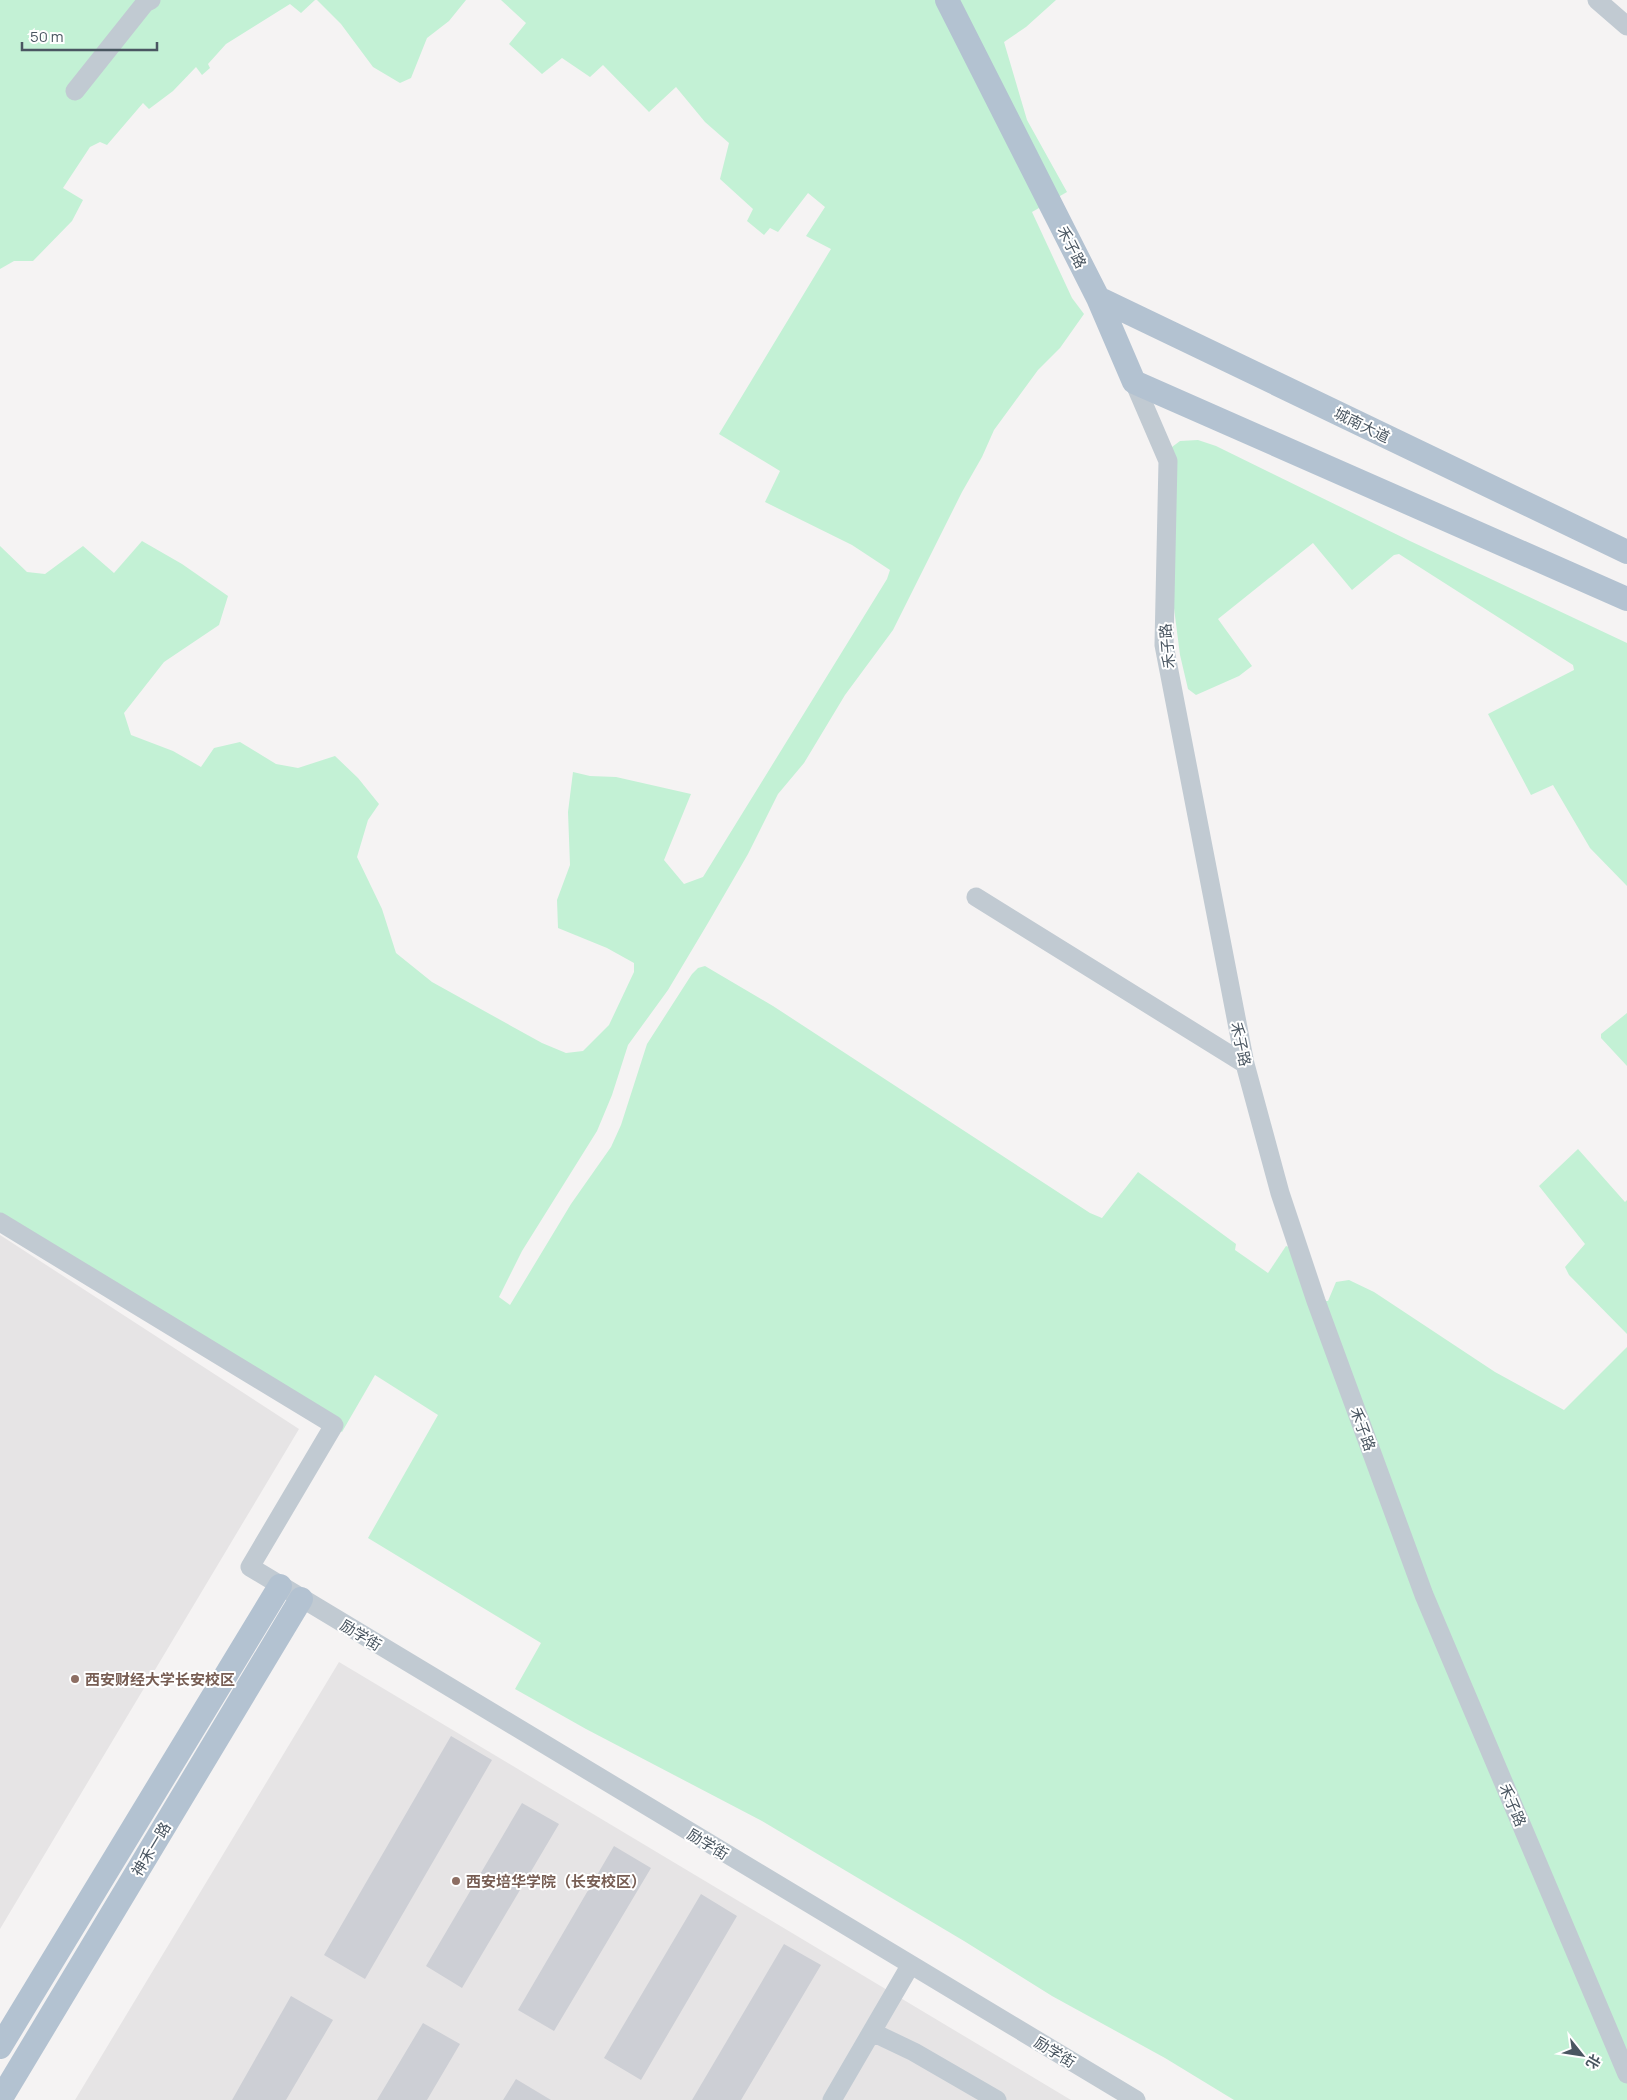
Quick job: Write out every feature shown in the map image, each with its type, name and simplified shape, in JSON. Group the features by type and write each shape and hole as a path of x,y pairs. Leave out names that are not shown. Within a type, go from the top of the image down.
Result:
{"main road":[{"name":"禾子路","path":"947,0 1098,298 1134,382"},
{"name":"城南大道","path":"1098,298 1627,552"},
{"path":"1134,382 1627,599"},
{"name":"神禾一路","path":"0,2047 280,1586"},
{"name":"神禾一路","path":"0,2100 301,1599"}],"street":[{"path":"75,91 145,3 151,0"},
{"path":"1597,0 1627,26"},
{"name":"禾子路","path":"1134,382 1168,461 1164,645 1245,1064 1280,1192 1310,1283 1424,1595 1627,2074"},
{"path":"976,897 1245,1064"},
{"name":"励学街","path":"0,1222 334,1425 250,1567 910,1966 1136,2100"},
{"path":"832,2100 910,1966"},
{"path":"872,2032 914,2052 997,2100"}],"shaded area":[{"name":"西安财经大学长安校区","path":"0,1235 299,1429 0,1929"},
{"name":"西安培华学院（长安校区）","path":"339,1662 1071,2100 75,2100"}],"green space":[{"path":"0,0 315,0 301,13 290,4 226,44 208,64 210,68 202,75 196,67 173,91 149,109 143,103 107,145 100,142 90,147 63,188 83,200 72,221 33,261 14,261 0,269"},
{"path":"317,0 466,0 449,21 427,38 411,78 400,83 373,67 341,24"},
{"path":"501,0 1056,0 1026,27 1004,42 1027,120 1067,192 1032,212 1072,298 1084,314 1060,348 1038,370 994,430 893,630 845,695 804,763 778,794 748,854 668,990 628,1045 612,1095 597,1131 522,1251 499,1297 510,1305 571,1204 611,1147 621,1125 647,1044 692,974 698,968 705,966 773,1006 1090,1213 1102,1218 1138,1172 1236,1244 1235,1250 1268,1273 1286,1246 1289,1247 1319,1301 1328,1301 1336,1282 1349,1280 1374,1292 1495,1372 1564,1410 1627,1347 1627,2100 1234,2100 1165,2058 1052,1996 964,1941 762,1821 586,1729 515,1689 541,1643 368,1538 438,1415 375,1375 342,1432 0,1216 0,546 27,572 45,574 83,546 114,573 142,541 182,564 228,596 219,625 164,662 124,713 131,735 173,751 201,767 214,748 240,742 276,764 298,768 335,756 358,778 379,804 368,820 357,857 382,909 396,953 432,982 542,1043 566,1053 583,1051 609,1025 634,972 634,963 607,948 558,928 557,900 570,865 568,812 573,772 590,776 616,777 691,794 664,860 684,884 703,877 887,579 890,570 852,545 765,502 780,471 719,434 831,249 806,236 825,207 808,193 778,232 770,228 764,235 747,221 753,209 720,179 729,143 705,122 676,87 649,112 603,65 590,77 562,58 542,74 509,44 526,23"},
{"path":"1198,440 1216,446 1410,541 1627,643 1627,886 1590,848 1553,785 1531,795 1488,714 1574,670 1573,665 1399,554 1394,555 1352,590 1313,543 1218,619 1252,666 1239,676 1196,695 1188,689 1180,655 1170,577 1164,453 1180,441"},
{"path":"1627,1013 1627,1066 1601,1038 1601,1034"},
{"path":"1578,1149 1625,1202 1627,1200 1627,1334 1569,1275 1565,1267 1585,1244 1539,1186"}],"building":[{"path":"451,1736 492,1760 365,1979 324,1955"},
{"path":"522,1803 559,1824 462,1988 426,1966"},
{"path":"614,1846 651,1868 554,2031 518,2010"},
{"path":"701,1894 737,1916 641,2080 604,2058"},
{"path":"784,1944 821,1965 741,2100 692,2100"},
{"path":"291,1996 333,2020 286,2100 232,2100"},
{"path":"423,2023 460,2044 427,2100 377,2100"},
{"path":"516,2079 551,2100 503,2100"}],"place":[{"name":"西安财经大学长安校区","path":"75,1679"},
{"name":"西安培华学院（长安校区）","path":"456,1881"}]}
